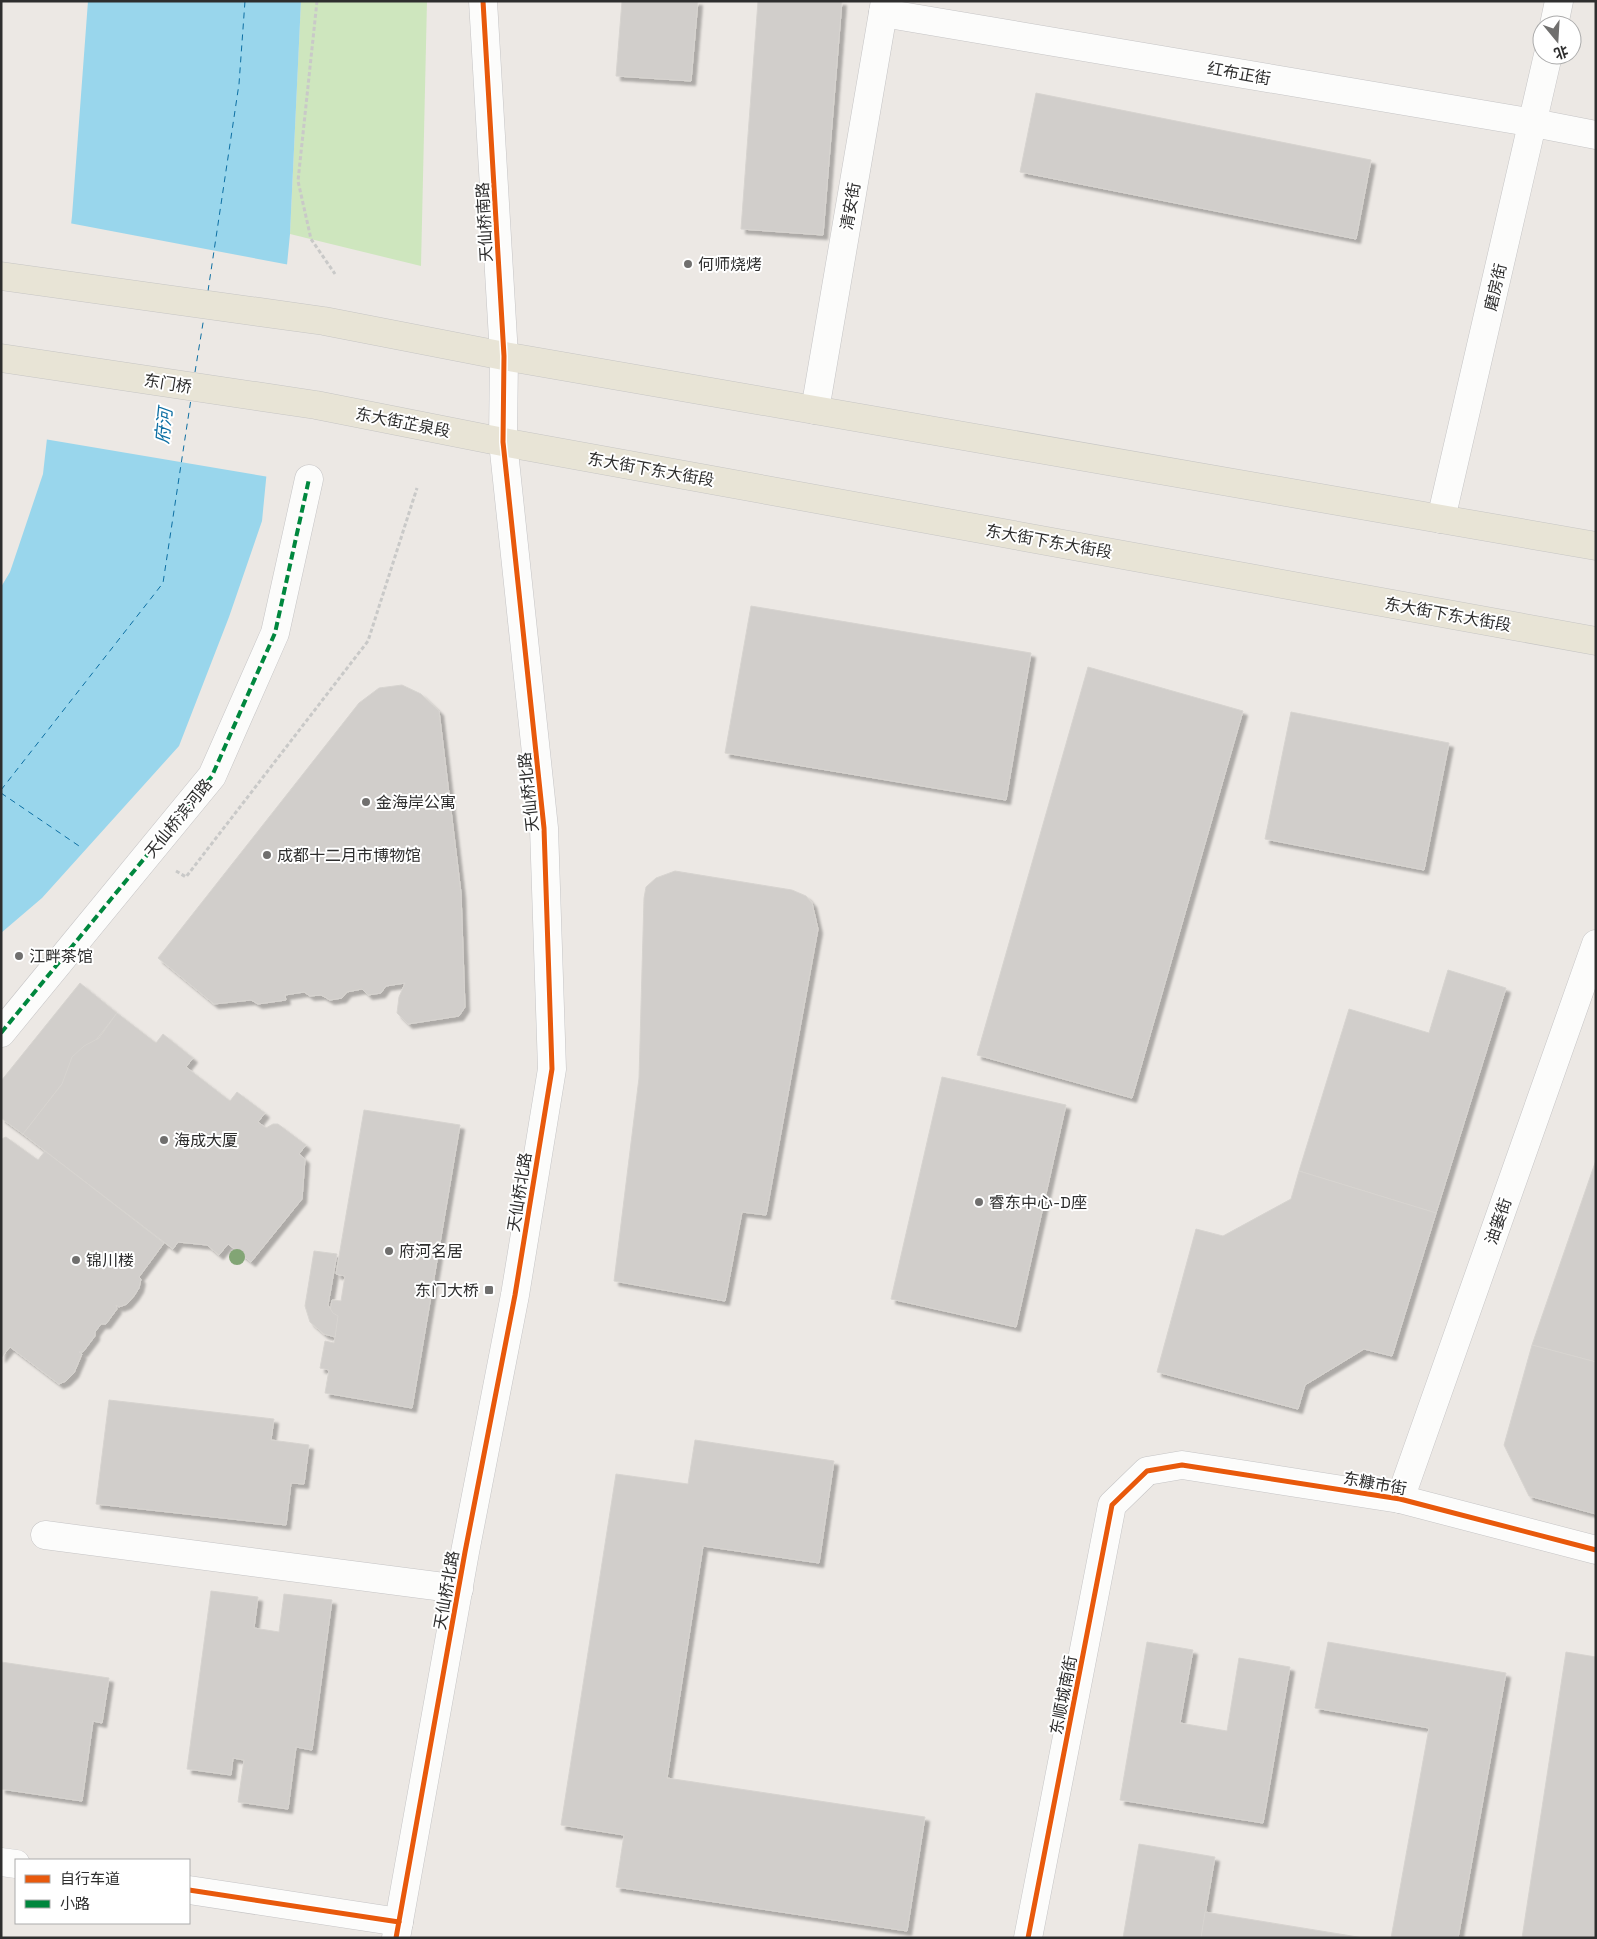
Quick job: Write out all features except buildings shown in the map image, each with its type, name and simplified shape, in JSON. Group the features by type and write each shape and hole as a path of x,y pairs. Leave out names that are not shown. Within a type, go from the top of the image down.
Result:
{"main road":[{"path":"1,276 308,319 504,356 1596,546"},
{"name":"东门桥","path":"1,358 304,404"},
{"name":"东大街芷泉段","path":"304,404 502,442"},
{"name":"东大街下东大街段","path":"502,442 1596,641"}],"street":[{"name":"天仙桥南路","path":"483,1 504,356 502,442"},
{"path":"1556,15 1559,1"},
{"name":"红布正街","path":"884,7 1596,135"},
{"name":"清安街","path":"815,410 884,7"},
{"name":"磨房街","path":"1441,519 1546,65"},
{"name":"天仙桥北路","path":"397,1930 515,1295 552,1069 544,828 502,442"},
{"name":"天仙桥滨河路","path":"1,1033 212,776 275,633 309,479"},
{"name":"油篓街","path":"1400,1499 1596,944"},
{"name":"东糠市街","path":"1147,1471 1182,1465 1400,1499 1596,1550"},
{"name":"东顺城南街","path":"1028,1938 1112,1505 1147,1471"},
{"path":"45,1535 459,1589"},
{"path":"1,1862 15,1864"},
{"path":"190,1890 397,1930"}],"path":[{"path":"317,1 298,181 311,239 335,274"},
{"path":"173,869 186,877 368,641 417,488"}],"green space":[{"path":"301,1 427,1 421,266 290,234"}],"water":[{"name":"府河","path":"88,1 301,1 290,234 262,521 229,617 179,746 42,898 1,933 1,587 10,572 43,474 72,216"}],"pier":[{"path":"69,223 290,265 269,477 44,439"}],"ferry route":[{"path":"208,291 239,84 245,1"},
{"path":"195,372 204,317"},
{"path":"1,790 163,583 191,399"},
{"path":"1,793 82,848"}],"marked path":[{"path":"1,1033 212,776 275,633 309,479"}],"cycle path":[{"path":"396,1938 465,1552 515,1295 552,1069 544,828 503,442 504,356 483,1"},
{"path":"1028,1938 1112,1505 1147,1471 1182,1465 1400,1499 1596,1550"},
{"path":"190,1890 399,1922"}],"place":[{"name":"何师烧烤","path":"688,264"},
{"name":"金海岸公寓","path":"366,802"},
{"name":"成都十二月市博物馆","path":"267,855"},
{"name":"江畔茶馆","path":"19,956"},
{"name":"海成大厦","path":"164,1140"},
{"name":"睿东中心-D座","path":"979,1202"},
{"name":"府河名居","path":"389,1251"},
{"name":"锦川楼","path":"76,1260"},
{"name":"东门大桥","path":"489,1290"}]}
